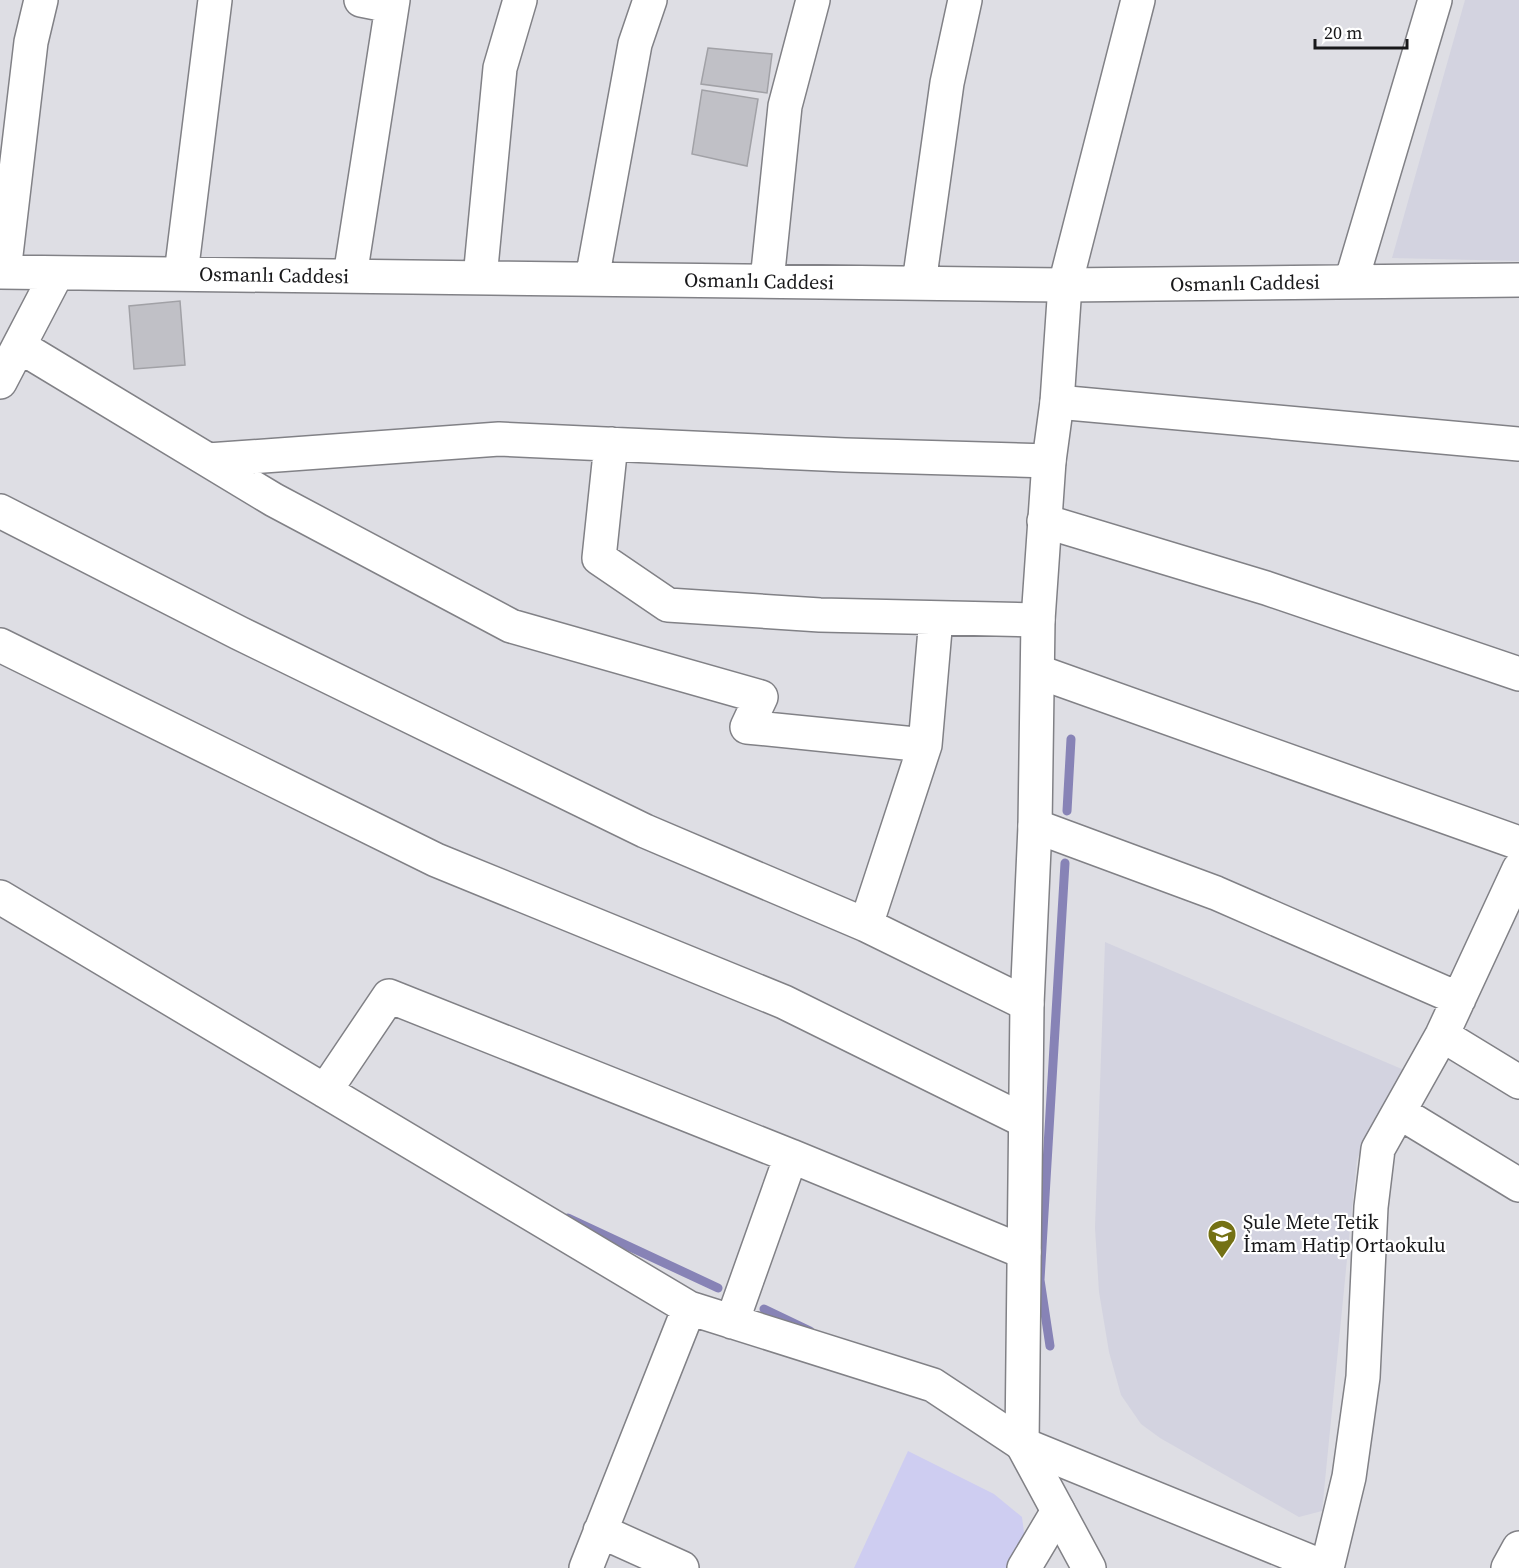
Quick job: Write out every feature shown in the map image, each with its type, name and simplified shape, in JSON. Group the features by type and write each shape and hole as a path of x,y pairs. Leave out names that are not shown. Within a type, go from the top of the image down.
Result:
{"street":[{"path":"2,272 14,60 31,42 41,0"},
{"path":"181,274 215,0"},
{"path":"480,278 500,68 520,0"},
{"path":"592,279 635,44 650,0"},
{"path":"767,281 785,106 813,0"},
{"path":"919,283 946,83 965,0"},
{"path":"1089,1568 1022,1444 1027,1004 1035,826 1038,620 1044,521 1065,285 1138,0"},
{"path":"1352,282 1435,0"},
{"path":"350,276 382,2"},
{"name":"Osmanlı Caddesi","path":"2,272 1065,285 1519,280"},
{"path":"0,382 57,273"},
{"path":"19,346 274,500 511,626 761,697 747,727 925,745"},
{"path":"1056,402 1519,444"},
{"path":"208,460 499,439 1049,461"},
{"path":"610,444 599,558 668,605 820,615 1038,620"},
{"path":"0,511 238,633 645,831 866,925 1027,1004"},
{"path":"1044,521 1266,588 1519,674"},
{"path":"866,925 925,745 936,618"},
{"path":"0,645 436,860 784,1002 1025,1121"},
{"path":"1039,672 1519,843"},
{"path":"1035,826 1216,893 1459,999"},
{"path":"0,897 689,1308 933,1385 1022,1444 1326,1568 1349,1477 1363,1377 1371,1207 1378,1149 1442,1035 1519,869"},
{"path":"325,1091 388,996 791,1156 1024,1252"},
{"path":"1442,1035 1519,1082"},
{"path":"1399,1112 1519,1185"},
{"path":"732,1322 791,1156"},
{"path":"586,1568 689,1308"},
{"path":"1024,1568 1058,1511"},
{"path":"600,1531 682,1568"},
{"path":"1508,1568 1519,1548"}],"shaded area":[{"path":"1465,0 1519,0 1519,261 1392,258"},
{"name":"Şule Mete Tetik İmam Hatip Ortaokulu","path":"1105,942 1404,1070 1357,1159 1322,1511 1299,1517 1160,1438 1141,1424 1121,1395 1109,1352 1099,1292 1095,1228"},
{"path":"908,1451 994,1494 1022,1517 1025,1540 1009,1568 854,1568"}],"building":[{"path":"708,48 772,54 767,93 701,84"},
{"path":"702,90 758,99 747,166 692,154"},
{"path":"180,301 185,365 134,369 129,306"}],"waterway":[{"path":"1067,811 1071,739"},
{"path":"1050,1346 1040,1280 1065,863"},
{"path":"568,1218 718,1288"},
{"path":"764,1309 810,1331"}],"place":[{"name":"Şule Mete Tetik İmam Hatip Ortaokulu","path":"1222,1260"}]}
